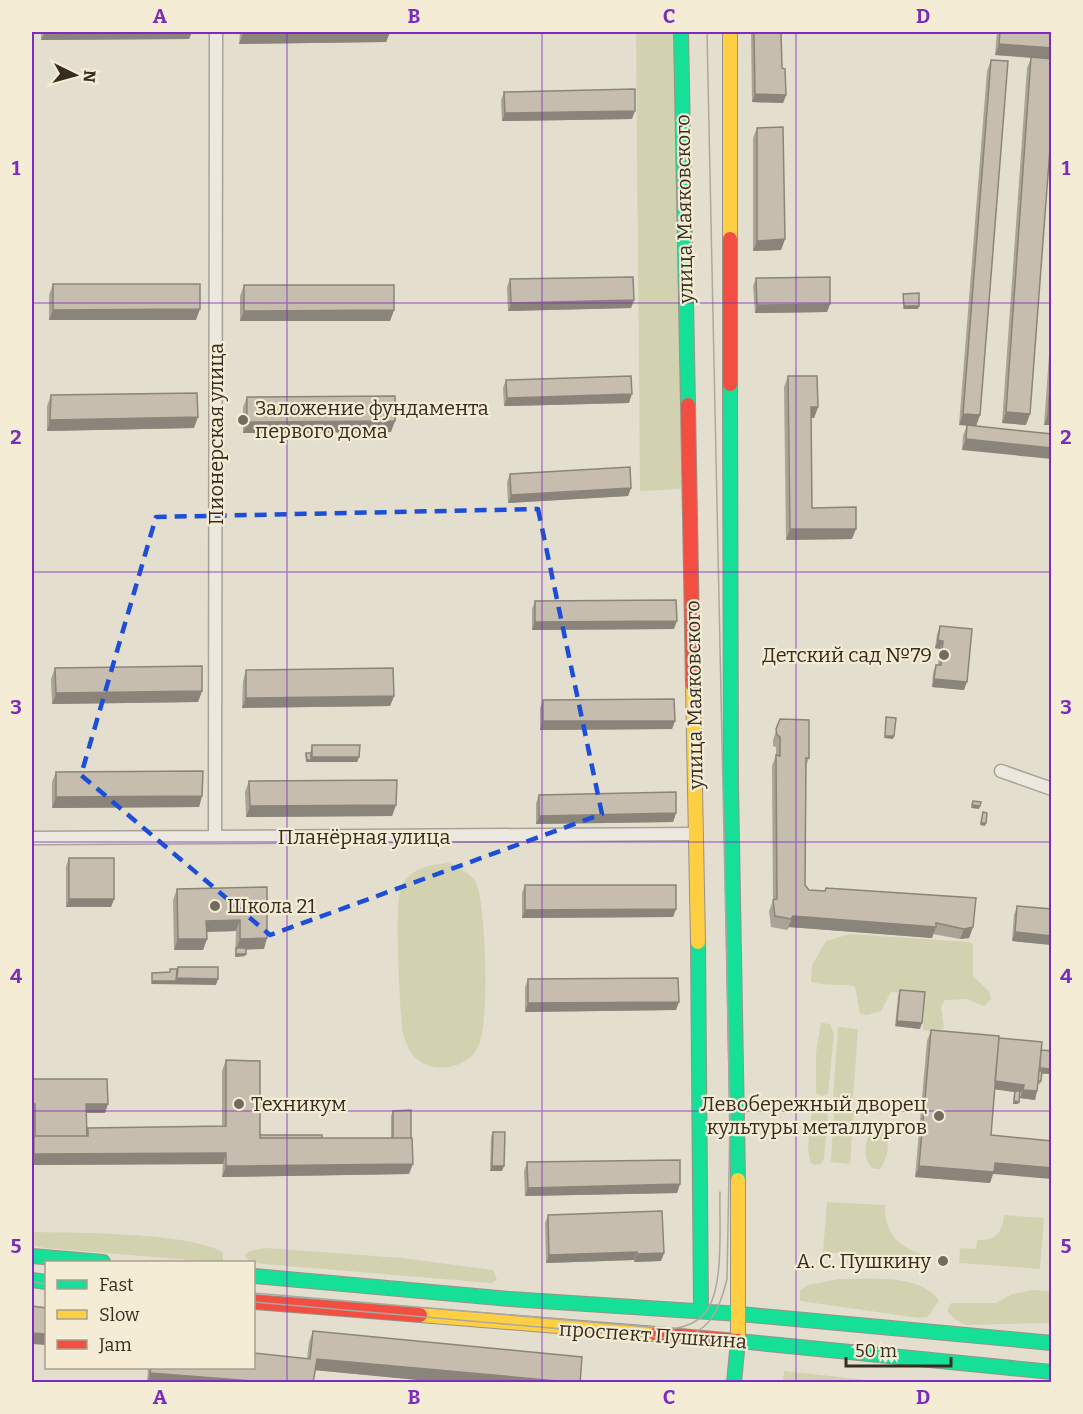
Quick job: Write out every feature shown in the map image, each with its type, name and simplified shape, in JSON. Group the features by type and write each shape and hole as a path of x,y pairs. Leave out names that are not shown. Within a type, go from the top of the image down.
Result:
{"main road":[{"name":"улица Маяковского","path":"681,32 696,834 701,1311"},
{"name":"улица Маяковского","path":"730,32 731,785 740,1314 734,1383"},
{"path":"32,1256 83,1261"},
{"name":"проспект Пушкина","path":"255,1276 510,1299 740,1314 1052,1343"},
{"name":"проспект Пушкина","path":"255,1302 738,1341 1052,1371"},
{"path":"701,1311 738,1341"}],"street":[{"name":"Пионерская улица","path":"215,837 216,32"},
{"path":"1001,771 1052,789"},
{"name":"Планёрная улица","path":"32,838 696,834"}],"highlighted area":[{"path":"538,509 602,814 270,935 81,775 156,517"}],"green space":[{"path":"636,32 680,32 681,489 640,491"},
{"path":"449,863 461,869 475,881 480,898 485,967 484,1016 482,1035 472,1055 455,1066 435,1067 416,1059 404,1036 399,982 399,895 406,879 417,871 436,864"},
{"path":"850,934 969,942 973,944 973,976 989,991 991,999 984,1006 966,999 945,1000 941,1007 944,1028 933,1032 923,1030 924,995 891,992 881,1011 867,1015 860,1013 855,986 811,982 812,965 826,941"},
{"path":"821,1023 830,1024 834,1034 828,1094 822,1096 816,1093 816,1052"},
{"path":"838,1027 858,1029 853,1098 833,1097"},
{"path":"817,1106 826,1106 828,1117 824,1158 821,1164 814,1165 810,1162 808,1147 812,1111"},
{"path":"834,1109 854,1110 850,1164 831,1162"},
{"path":"873,1124 882,1125 888,1142 886,1158 880,1169 874,1169 869,1164 866,1153"},
{"path":"827,1202 885,1205 887,1223 894,1237 906,1247 923,1255 923,1260 823,1252"},
{"path":"1004,1215 1044,1218 1040,1269 959,1263 960,1248 976,1249 977,1240 989,1239 997,1235 1002,1227"},
{"path":"32,1232 103,1233 158,1237 206,1245 223,1252 223,1261 44,1248 32,1245"},
{"path":"266,1248 402,1258 493,1270 497,1280 491,1283 264,1264 250,1261 245,1256 249,1251"},
{"path":"839,1279 906,1281 930,1291 939,1300 928,1317 919,1318 800,1301 800,1290 808,1285"},
{"path":"1032,1290 1051,1291 1051,1323 966,1325 954,1319 947,1311 951,1303 996,1303 1012,1294"},
{"path":"784,1371 885,1382 783,1382"}],"building":[{"path":"243,32 377,32 243,33"},
{"path":"754,32 781,32 782,68 785,69 786,95 755,94"},
{"path":"1000,32 1052,32 1052,48 999,44"},
{"path":"1031,57 1052,59 1052,122 1030,414 1006,412"},
{"path":"991,60 1008,61 980,415 963,414"},
{"path":"635,89 635,111 505,113 504,92"},
{"path":"783,127 785,239 757,241 757,128"},
{"path":"633,277 634,300 511,303 510,279"},
{"path":"830,277 830,304 757,305 756,278"},
{"path":"53,284 200,284 200,309 53,310"},
{"path":"244,285 394,285 394,310 244,311"},
{"path":"919,293 919,306 904,306 903,294"},
{"path":"1052,359 1052,414 1048,414"},
{"path":"631,376 632,394 507,398 506,380"},
{"path":"788,376 817,376 818,407 811,407 812,508 856,507 856,529 790,529"},
{"path":"197,393 198,417 50,420 51,395"},
{"path":"395,396 395,421 247,422 247,397"},
{"path":"967,425 1052,434 1052,448 966,439"},
{"path":"630,467 631,488 511,495 510,474"},
{"path":"676,600 677,621 535,622 535,601"},
{"path":"940,626 972,629 967,682 934,679 936,665 941,665 943,641 938,640"},
{"path":"202,666 202,691 56,693 55,668"},
{"path":"393,668 394,696 246,698 246,670"},
{"path":"674,699 675,721 543,721 543,700"},
{"path":"886,717 896,718 894,736 885,736"},
{"path":"780,719 809,720 809,758 806,758 805,885 809,890 825,891 826,888 976,898 973,927 964,929 936,923 936,927 793,916 791,919 775,916 773,900 777,899 776,755 780,756 780,737 776,729"},
{"path":"312,745 360,745 359,757 312,757"},
{"path":"306,753 311,753 311,760 307,760"},
{"path":"203,771 202,796 56,797 56,772"},
{"path":"397,780 396,805 250,806 249,781"},
{"path":"676,792 676,813 539,816 539,795"},
{"path":"973,801 981,802 980,806 972,805"},
{"path":"983,812 987,813 986,823 981,823"},
{"path":"69,858 114,858 114,899 69,899"},
{"path":"525,885 676,885 676,909 525,910"},
{"path":"267,887 267,938 240,939 240,920 206,921 207,939 178,939 177,889"},
{"path":"1017,906 1052,909 1052,936 1015,932"},
{"path":"236,948 246,948 246,954 236,954"},
{"path":"178,967 218,967 218,979 177,978"},
{"path":"170,969 177,969 176,981 152,981 152,973 170,972"},
{"path":"678,978 679,1002 528,1003 528,979"},
{"path":"900,990 925,992 922,1023 897,1021"},
{"path":"931,1030 999,1036 991,1135 1052,1141 1052,1168 995,1163 994,1172 919,1166"},
{"path":"999,1038 1042,1042 1037,1091 1023,1090 1024,1085 995,1081"},
{"path":"1041,1050 1052,1051 1052,1069 1040,1068"},
{"name":"Техникум","path":"226,1060 260,1061 260,1138 412,1138 413,1164 226,1166 226,1153 34,1154 34,1136 88,1136 88,1128 226,1126"},
{"path":"1039,1071 1042,1071 1041,1081 1038,1081"},
{"path":"32,1079 107,1079 108,1104 86,1104 87,1136 35,1136"},
{"path":"1015,1091 1020,1091 1019,1102 1014,1101"},
{"path":"411,1110 411,1138 393,1138 393,1111"},
{"path":"493,1132 505,1132 504,1166 492,1166"},
{"path":"260,1135 322,1135 322,1138 260,1138"},
{"path":"680,1160 680,1184 528,1188 527,1162"},
{"path":"662,1211 664,1253 549,1255 548,1215"},
{"path":"32,1306 45,1308 45,1334 32,1333"},
{"path":"313,1331 582,1357 580,1383 317,1359 313,1383 278,1383 150,1373 151,1369 255,1369 255,1353 310,1359"}],"tram line":[{"path":"255,1302 676,1339 697,1332 705,1326 721,1300 727,1279 730,1119 707,32"},
{"path":"255,1293 677,1328 690,1324 705,1313 716,1288 720,1255 720,1192"},
{"path":"32,1282 45,1284"}],"traffic: fast":[{"path":"681,32 688,405"},
{"path":"730,384 731,785 738,1180"},
{"path":"698,942 701,1311"},
{"path":"32,1256 91,1261"},
{"path":"255,1276 510,1299 740,1314"},
{"path":"32,1280 45,1282"},
{"path":"740,1314 1052,1343"},
{"path":"734,1382 738,1341 1052,1372"}],"traffic: slow":[{"path":"730,32 730,239"},
{"path":"693,685 698,942"},
{"path":"738,1180 738,1341"},
{"path":"420,1315 656,1334"}],"traffic: jam":[{"path":"730,239 730,384"},
{"path":"688,405 693,685"},
{"path":"255,1302 420,1315"},
{"path":"656,1334 738,1341"}],"place":[{"name":"Заложение фундамента первого дома","path":"243,420"},
{"name":"Детский сад №79","path":"944,655"},
{"name":"Школа 21","path":"215,906"},
{"name":"Техникум","path":"239,1104"},
{"name":"Левобережный дворец культуры металлургов","path":"939,1116"},
{"name":"А. С. Пушкину","path":"943,1261"}]}
